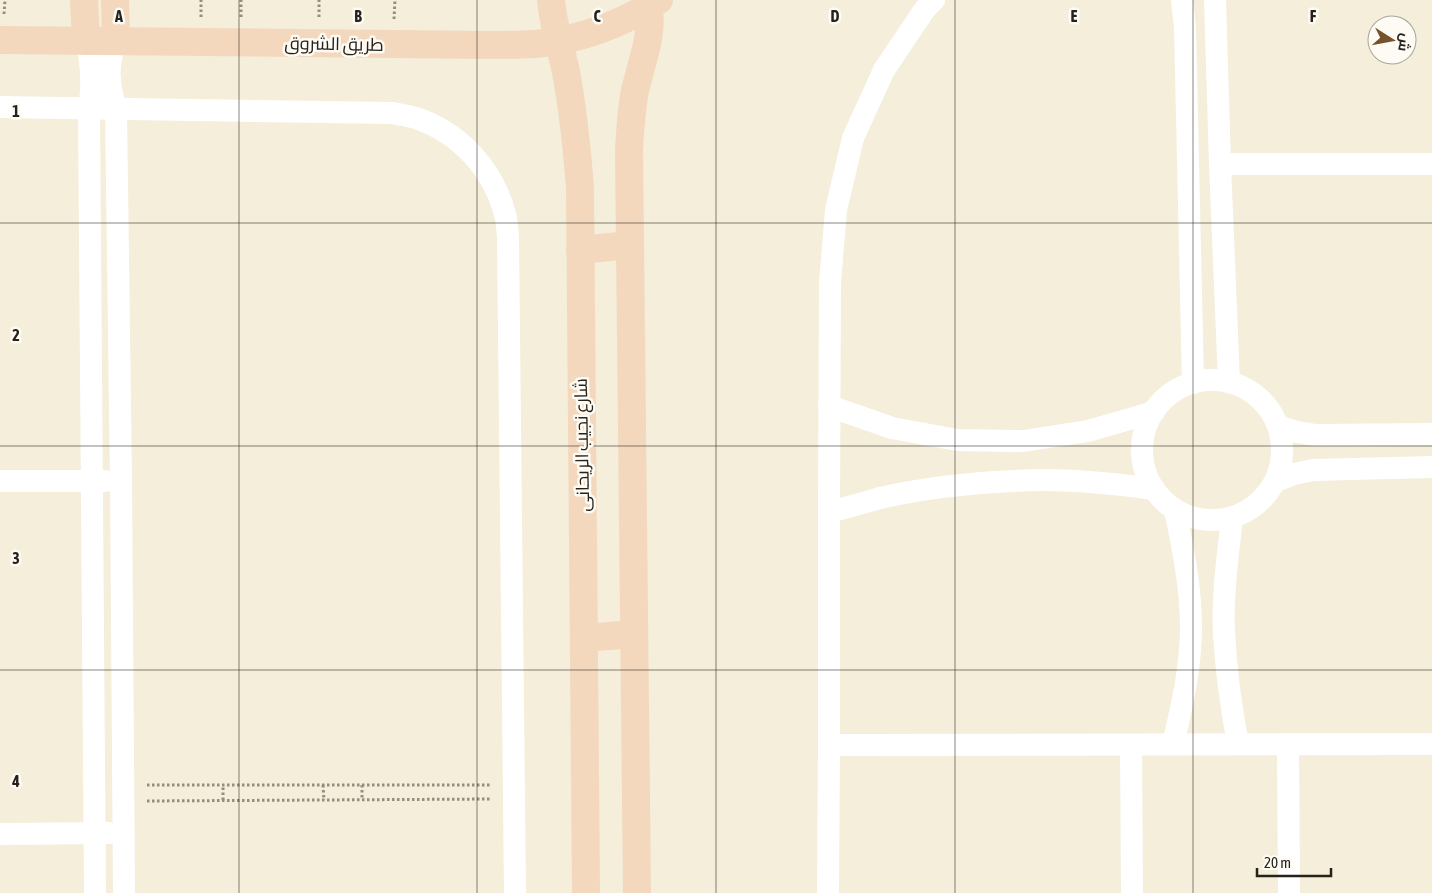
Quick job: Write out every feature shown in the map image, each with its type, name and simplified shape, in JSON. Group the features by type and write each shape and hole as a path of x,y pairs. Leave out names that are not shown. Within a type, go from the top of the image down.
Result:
{"street":[{"path":"84,0 86,41 92,74 89,108 95,893"},
{"path":"115,0 116,41 111,54 109,82 116,108 124,893"},
{"name":"شارع نجيب الريحانى","path":"551,0 554,25 569,89 575,128 580,188 586,893"},
{"path":"828,893 830,745 830,283 836,210 853,138 884,70 934,0"},
{"path":"1182,0 1185,26 1193,383"},
{"path":"1215,0 1229,382"},
{"path":"637,893 630,150 631,124 638,79 650,26 651,2"},
{"name":"طريق الشروق","path":"0,40 535,44 590,33 621,22 651,2"},
{"path":"0,107 394,113 416,118 437,127 456,139 473,154 487,172 498,192 508,237 515,893"},
{"path":"1220,164 1432,164"},
{"path":"580,250 630,245"},
{"path":"1211,380 1229,382 1250,390 1267,406 1278,426 1283,444 1282,463 1276,481 1258,504 1232,518 1213,521 1194,518 1175,510 1163,501 1154,489 1145,470 1142,450 1145,430 1154,412 1164,399 1178,389 1193,383 1211,380"},
{"path":"829,406 892,428 957,440 1023,441 1088,431 1154,412"},
{"path":"1278,426 1316,435 1432,434"},
{"path":"1276,481 1294,474 1313,470 1432,467"},
{"path":"829,512 882,498 935,488 990,482 1044,480 1099,482 1154,489"},
{"path":"0,481 121,481"},
{"path":"1173,744 1186,687 1191,628 1187,568 1175,510"},
{"path":"1232,518 1226,574 1224,631 1228,688 1238,744"},
{"path":"584,638 634,634"},
{"path":"1288,744 1289,893"},
{"path":"830,745 1432,744"},
{"path":"1131,745 1132,893"},
{"path":"0,834 124,832"}],"path":[{"path":"124,793 223,785 362,785 514,792"},
{"path":"223,785 223,800"},
{"path":"323,785 324,800"},
{"path":"362,785 362,800"},
{"path":"124,793 223,800 362,800 514,792"}]}
